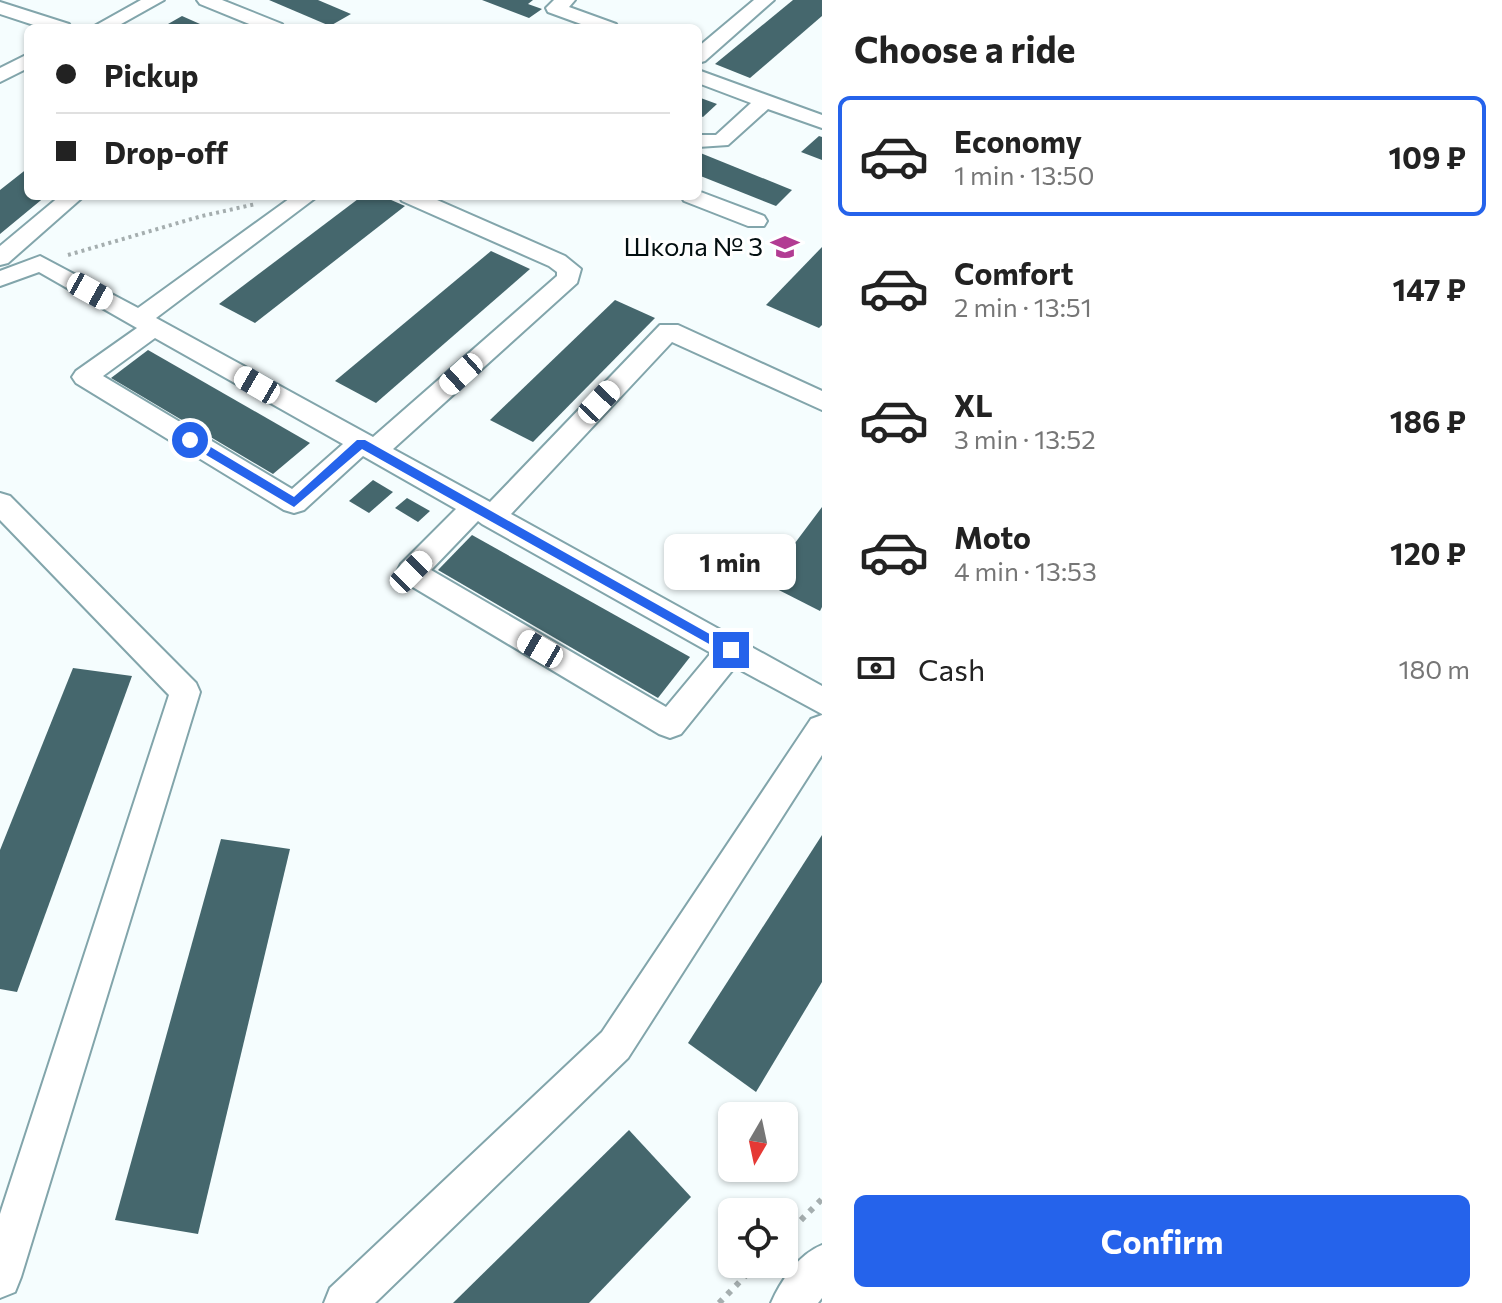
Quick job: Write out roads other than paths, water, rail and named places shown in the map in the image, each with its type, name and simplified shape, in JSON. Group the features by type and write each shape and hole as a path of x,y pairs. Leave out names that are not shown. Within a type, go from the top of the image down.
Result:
{"street":[{"path":"108,24 155,0"},
{"path":"206,0 265,24"},
{"path":"566,0 555,8 598,24"},
{"path":"729,0 760,4"},
{"path":"702,54 760,4"},
{"path":"3,16 42,24"},
{"path":"0,76 24,62"},
{"path":"702,77 822,122"},
{"path":"702,141 721,141 765,101"},
{"path":"0,258 68,200"},
{"path":"302,200 147,322 85,377 294,503 367,447 569,278 569,269 557,261 419,200"},
{"path":"702,200 756,221"},
{"path":"0,279 40,263 822,701"},
{"path":"731,650 670,725 411,572 484,512 669,331 822,401"},
{"path":"0,503 185,692 0,1277"},
{"path":"345,1303 615,1045 822,728"},
{"path":"792,1303 822,1265"}],"place":[{"name":"Школа № 3","path":"785,247"}]}
